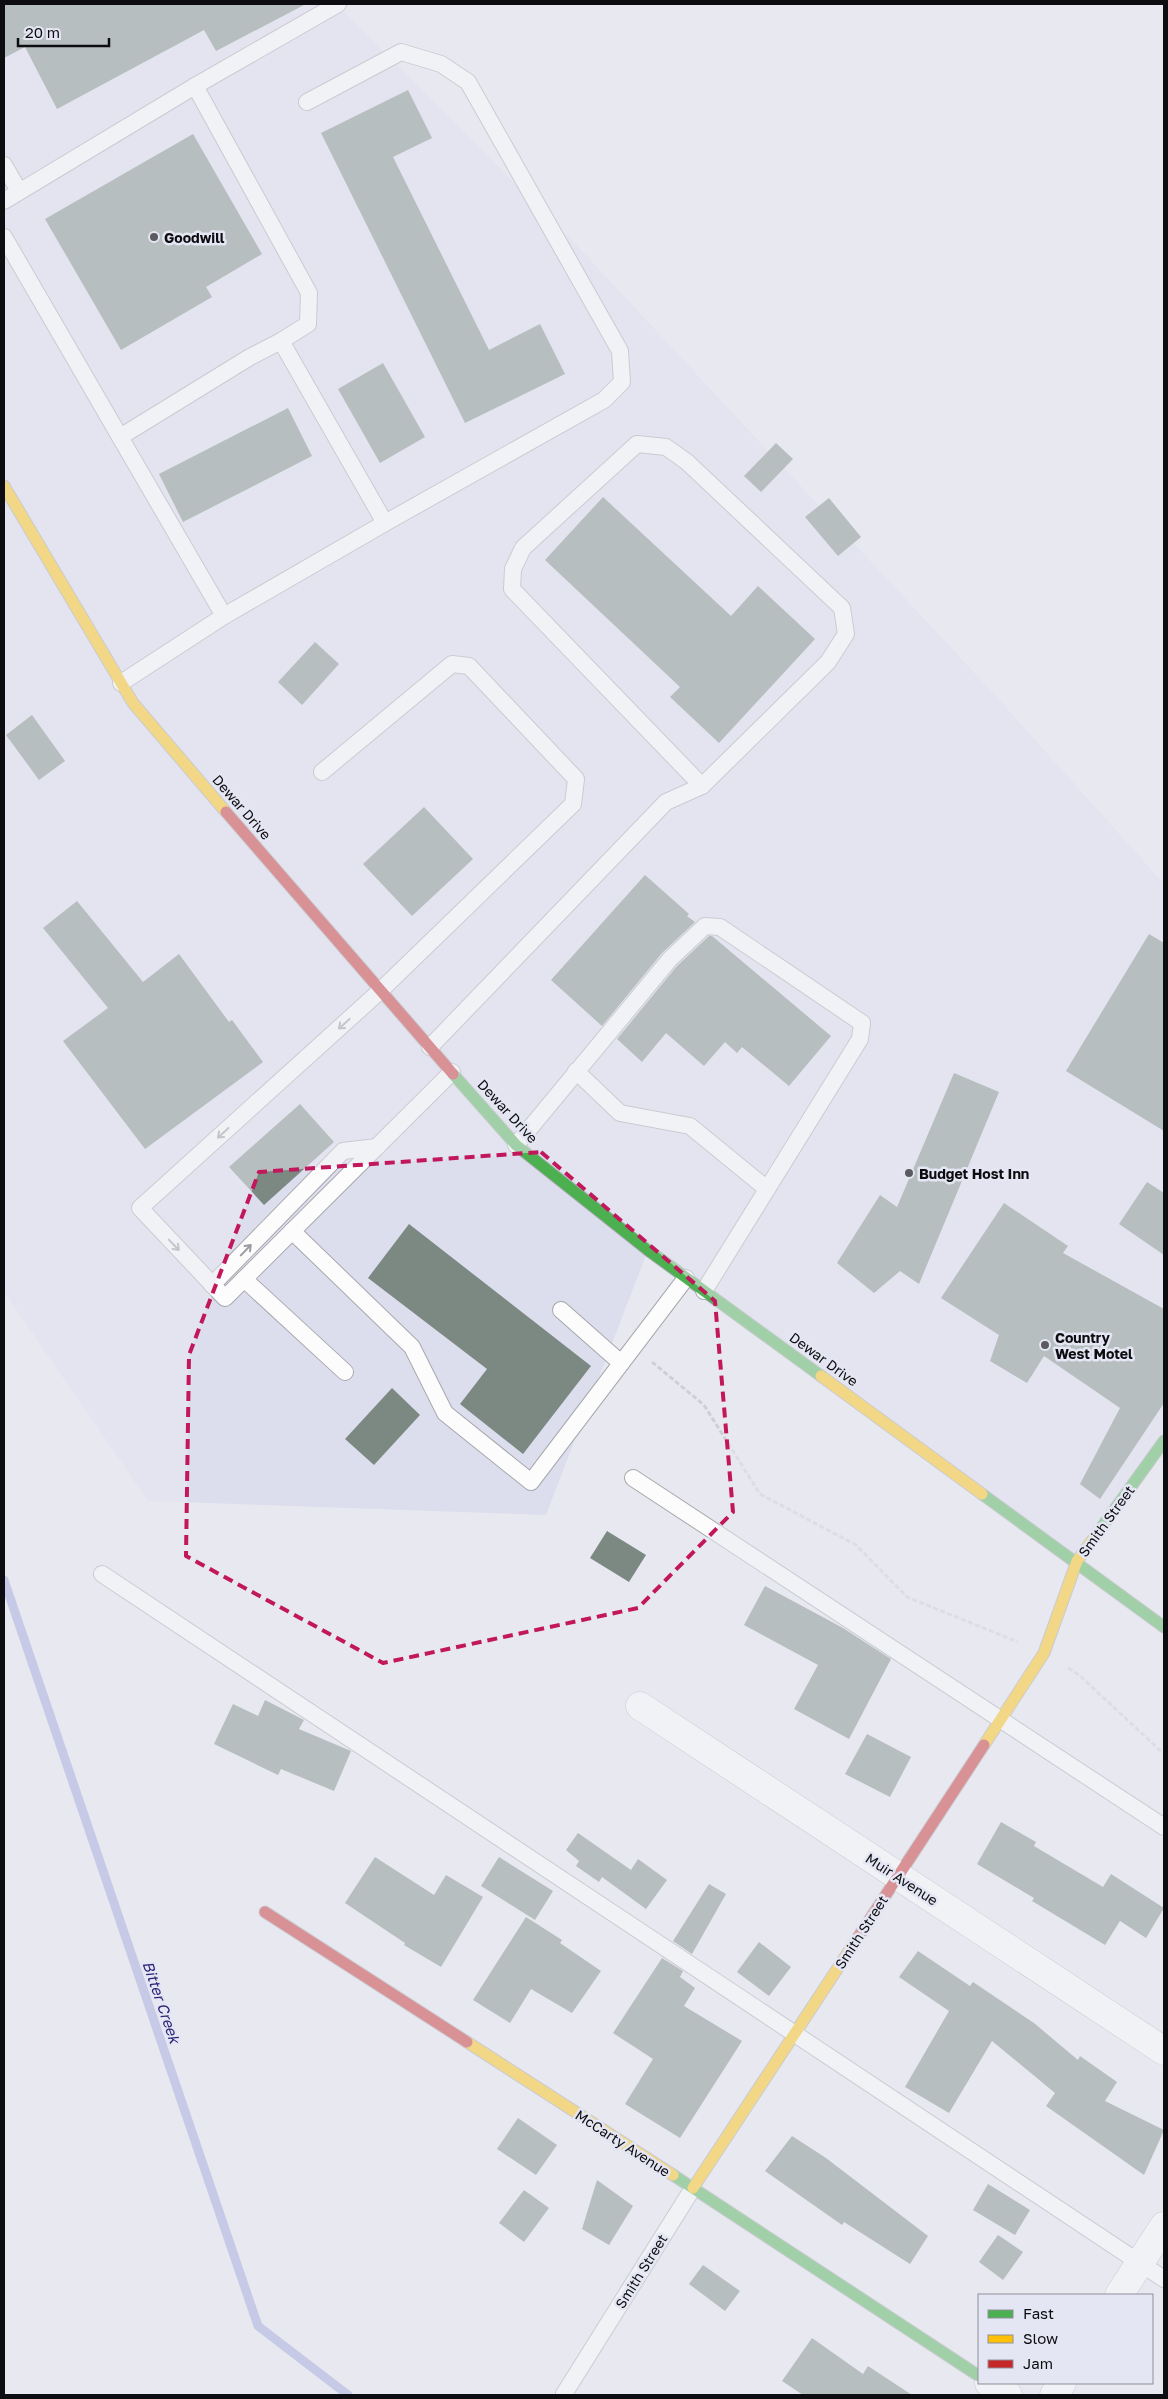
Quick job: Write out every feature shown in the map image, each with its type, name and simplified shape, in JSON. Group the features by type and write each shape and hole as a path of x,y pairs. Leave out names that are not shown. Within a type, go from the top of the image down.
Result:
{"street":[{"name":"Dewar Drive","path":"4,486 134,703 380,991 516,1145 686,1278 1164,1627"},
{"name":"Smith Street","path":"693,2188 1044,1653 1077,1562 1164,1441"},
{"name":"Muir Avenue","path":"640,1706 1164,2051"},
{"name":"McCarty Avenue","path":"266,1912 693,2188 978,2375"},
{"path":"1120,2294 1164,2226"},
{"path":"991,2384 1008,2395"},
{"path":"1054,2395 1061,2384"}],"lane":[{"path":"4,201 195,86 338,4"},
{"path":"121,683 224,616 604,400 622,382 620,351 468,82 442,64 401,52 307,102"},
{"path":"120,437 250,357 308,324 309,293 195,86"},
{"path":"4,165 19,192"},
{"path":"4,237 224,616"},
{"path":"281,341 385,523"},
{"path":"430,1047 666,802 702,786 828,662 846,634 842,608 687,462 666,447 637,444 523,548 513,569 512,589 702,786"},
{"path":"322,772 452,664 469,666 576,779 573,804 380,991 140,1208 225,1298 452,1072"},
{"path":"516,1145 670,959 705,926 720,927 862,1024 860,1038 704,1291"},
{"path":"576,1071 620,1113 690,1126 767,1189"},
{"path":"212,1285 343,1151 377,1147"},
{"path":"292,1231 412,1347 445,1413 531,1482 686,1278"},
{"path":"244,1279 345,1372"},
{"path":"561,1310 621,1363"},
{"path":"633,1478 1001,1718 1164,1827"},
{"path":"102,1574 1164,2280"},
{"name":"Smith Street","path":"564,2394 693,2188"}],"path":[{"path":"649,1359 704,1406 760,1494 856,1545 907,1597 1044,1653 1079,1675 1164,1754"}],"highlighted area":[{"path":"541,1152 715,1301 733,1512 638,1608 383,1663 186,1556 189,1355 259,1172"}],"shaded area":[{"path":"4,4 336,4 572,240 997,697 1164,884 1164,1441 1077,1561 648,1250 546,1515 148,1501 4,1292"}],"building":[{"path":"4,4 306,4 216,51 204,30 57,109 25,47 4,58"},
{"path":"408,90 432,138 393,157 489,350 540,324 565,374 465,423 321,133"},
{"name":"Goodwill","path":"193,134 262,254 206,287 212,297 121,350 45,219"},
{"path":"383,363 425,437 380,463 338,389"},
{"path":"288,408 312,456 183,522 159,474"},
{"path":"776,443 793,459 761,492 744,476"},
{"path":"603,497 731,616 758,586 815,639 719,743 670,697 680,687 545,560"},
{"path":"829,498 861,537 838,556 805,517"},
{"path":"315,642 339,664 302,705 278,682"},
{"path":"32,715 65,761 39,780 6,735"},
{"path":"424,807 473,859 412,916 363,864"},
{"path":"645,875 689,914 687,916 695,922 662,953 602,1026 551,980"},
{"path":"77,901 143,982 179,954 229,1022 232,1020 263,1062 145,1149 63,1041 108,1008 43,928"},
{"path":"1149,934 1164,943 1164,1131 1066,1071"},
{"path":"709,936 712,936 831,1036 789,1086 742,1047 737,1053 725,1042 704,1066 666,1033 642,1062 617,1039 677,966"},
{"path":"954,1073 999,1092 919,1284 900,1271 874,1293 837,1263 880,1195 897,1207"},
{"path":"300,1104 334,1142 264,1205 229,1167"},
{"path":"1147,1182 1164,1193 1164,1255 1119,1224"},
{"path":"1004,1203 1068,1246 1063,1253 1164,1309 1164,1403 1100,1499 1080,1484 1120,1408 1044,1356 1027,1383 990,1361 999,1335 941,1298"},
{"path":"409,1224 591,1366 523,1454 460,1404 487,1369 368,1278"},
{"path":"392,1388 420,1415 374,1465 345,1439"},
{"path":"607,1531 646,1555 629,1582 590,1558"},
{"path":"765,1586 843,1628 891,1659 849,1739 794,1709 818,1665 744,1625"},
{"path":"265,1700 304,1720 299,1729 351,1751 334,1791 281,1769 278,1775 214,1744 233,1704 258,1716"},
{"path":"867,1734 911,1757 890,1797 845,1774"},
{"path":"1001,1822 1036,1842 1034,1846 1103,1887 1111,1874 1164,1908 1146,1938 1120,1921 1105,1945 1032,1901 1034,1898 977,1864"},
{"path":"578,1833 631,1870 638,1859 667,1880 646,1909 602,1877 599,1882 576,1866 579,1861 566,1850"},
{"path":"375,1857 434,1895 446,1875 483,1897 441,1967 404,1945 405,1943 345,1903"},
{"path":"499,1857 553,1891 535,1920 481,1886"},
{"path":"709,1884 726,1894 692,1954 673,1941"},
{"path":"526,1917 562,1940 560,1943 601,1971 572,2013 531,1989 510,2023 473,2000"},
{"path":"759,1942 791,1967 769,1996 737,1972"},
{"path":"918,1951 970,1986 973,1982 1034,2023 1078,2060 1080,2056 1117,2082 1105,2101 1164,2130 1144,2175 1046,2106 1055,2093 992,2041 949,2113 905,2087 949,2011 899,1977"},
{"path":"662,1958 683,1971 680,1977 695,1988 684,2006 742,2041 680,2138 625,2104 653,2059 613,2033"},
{"path":"518,2118 557,2145 536,2175 497,2149"},
{"path":"792,2136 826,2158 928,2236 910,2264 844,2222 842,2225 765,2171"},
{"path":"597,2180 633,2206 609,2245 582,2229"},
{"path":"988,2184 1030,2210 1015,2235 973,2210"},
{"path":"524,2190 549,2208 524,2242 499,2223"},
{"path":"998,2235 1023,2252 1003,2280 979,2262"},
{"path":"703,2265 740,2291 725,2311 689,2284"},
{"path":"812,2338 863,2374 868,2366 912,2395 803,2395 782,2381"}],"waterway":[{"name":"Bitter Creek","path":"4,1580 258,2326 348,2395"}],"traffic: fast":[{"path":"453,1074 516,1145 648,1250 821,1376"},
{"path":"1099,1531 1164,1441"},
{"path":"982,1494 1164,1627"},
{"path":"673,2175 978,2375"}],"traffic: slow":[{"path":"4,486 133,703 226,812"},
{"path":"821,1376 982,1494"},
{"path":"984,1745 1044,1653 1077,1561 1099,1531"},
{"path":"693,2188 853,1945"},
{"path":"467,2042 673,2175"}],"traffic: jam":[{"path":"226,812 453,1074"},
{"path":"853,1945 984,1745"},
{"path":"265,1912 467,2042"}],"place":[{"name":"Goodwill","path":"154,237"},
{"name":"Budget Host Inn","path":"909,1173"},
{"name":"Country West Motel","path":"1045,1345"}]}
